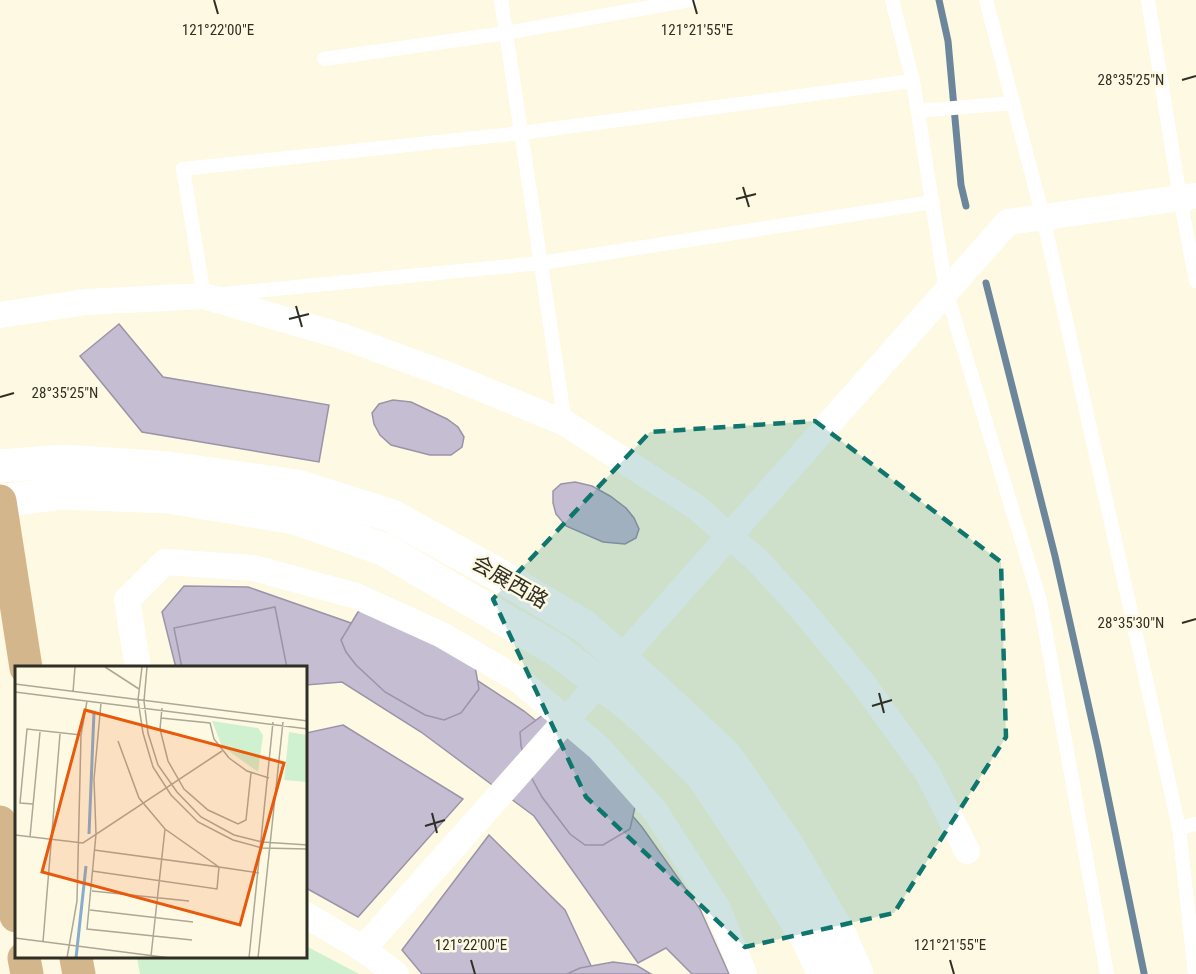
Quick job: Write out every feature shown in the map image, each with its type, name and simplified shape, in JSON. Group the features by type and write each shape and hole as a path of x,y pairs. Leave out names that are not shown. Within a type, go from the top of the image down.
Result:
{"main road":[{"name":"会展西路","path":"0,466 63,461 169,468 297,486 392,516 584,626 726,756 788,846 839,933 857,974"},
{"name":"会展西路","path":"0,501 64,494 169,497 295,518 383,549 558,651 635,710 702,774 808,940 824,974"},
{"path":"0,501 26,666"},
{"path":"0,822 15,910"},
{"path":"24,959 27,974"},
{"path":"76,959 79,974"}],"street":[{"path":"363,948 1008,222 1188,197"},
{"path":"0,315 86,302 204,296 342,336 451,376 565,423 696,507 758,561 800,607 862,682 927,772 967,851"},
{"path":"138,666 127,600 165,562 254,568 356,596 442,635 519,680 599,748 655,811 718,909 744,974"},
{"path":"308,916 363,948 396,974"}],"lane":[{"path":"501,0 565,423"},
{"path":"324,59 506,33 690,0"},
{"path":"892,0 913,81 946,291 1040,601 1107,974"},
{"path":"986,0 1043,217 1179,828 1194,974"},
{"path":"1148,0 1188,197 1196,281"},
{"path":"913,81 521,134 183,170 204,296 541,263 933,202"},
{"path":"918,111 1013,103"},
{"path":"1179,828 1196,824"}],"highlighted area":[{"path":"815,421 1001,562 1006,737 894,913 745,947 586,797 493,599 650,432"}],"green space":[{"path":"308,947 359,974 140,974 137,959 308,959"}],"building":[{"path":"119,324 163,377 329,405 319,462 142,432 80,356"},
{"path":"393,400 411,402 447,419 458,427 464,437 462,447 451,455 430,455 391,445 380,435 374,424 372,413 379,404"},
{"path":"575,482 592,486 626,508 639,529 636,538 625,544 603,542 566,526 556,514 553,491 561,484"},
{"path":"184,586 248,587 434,652 524,711 586,761 642,827 700,909 729,974 692,974 666,948 638,963 534,816 421,732 342,682 308,685 308,666 176,666 162,612"},
{"path":"275,607 287,666 182,666 174,628"},
{"path":"375,607 475,666 479,689 461,713 444,720 425,715 385,692 356,665 346,652 341,640 358,612"},
{"path":"547,712 629,785 635,807 630,829 603,845 585,845 570,834 542,797 530,775 521,746 520,732"},
{"path":"343,725 463,799 358,917 308,889 308,733"},
{"path":"489,835 565,910 594,972 611,974 422,974 402,950"},
{"path":"613,962 636,965 651,974 567,974 580,968"}],"waterway":[{"path":"939,0 948,41 961,185 966,206"},
{"path":"986,283 1055,556 1098,748 1144,973"}]}
